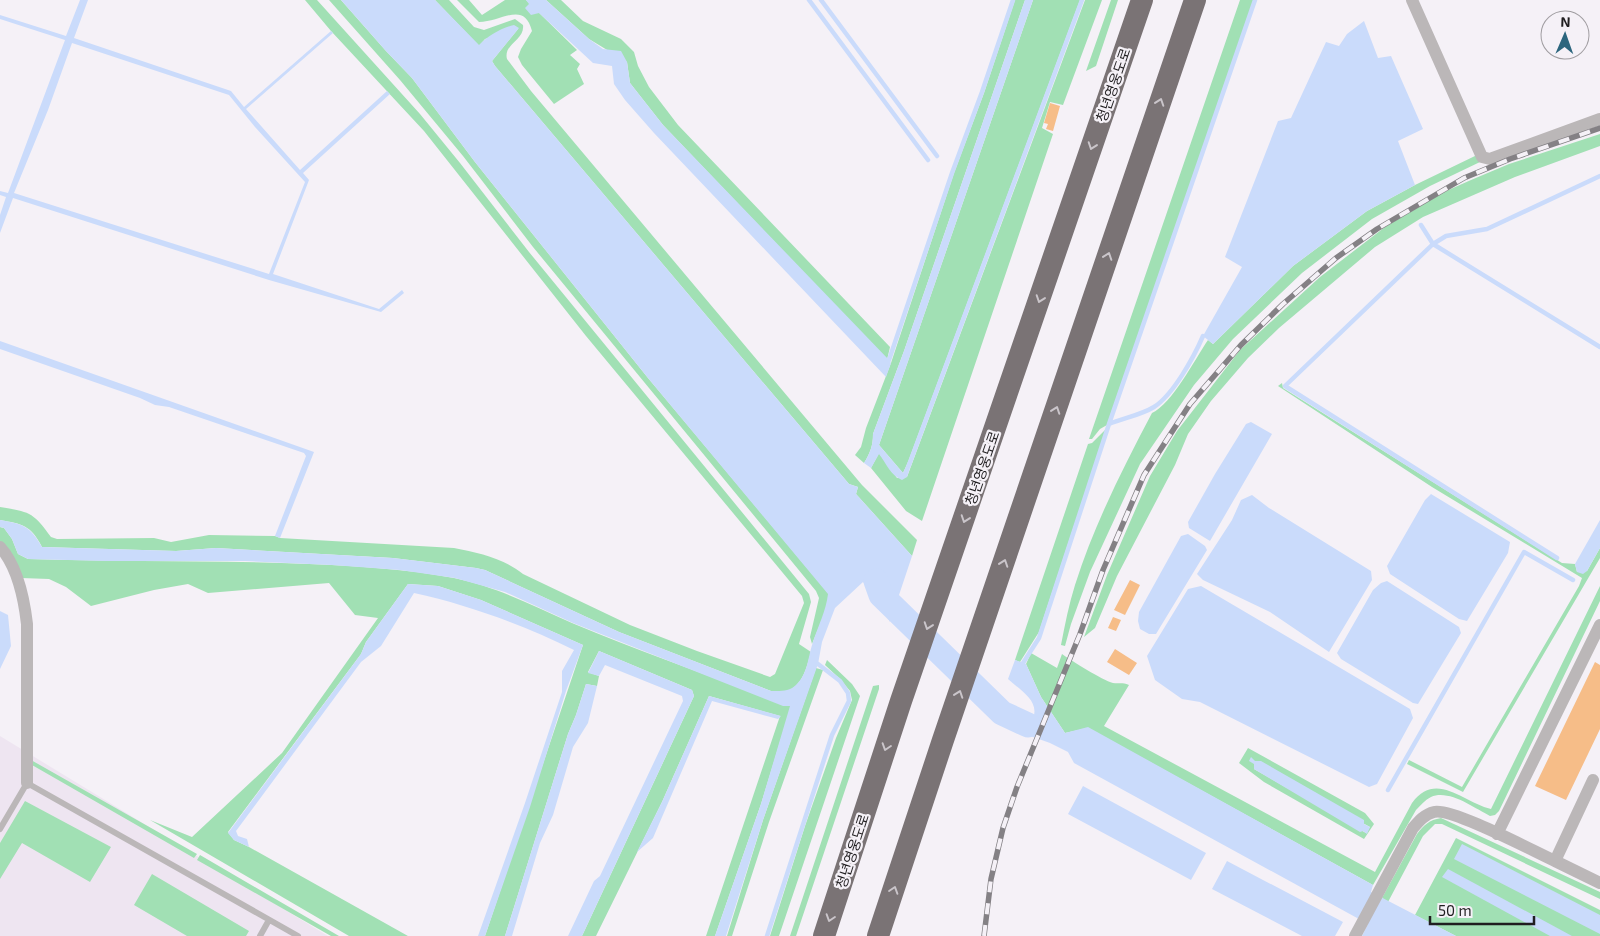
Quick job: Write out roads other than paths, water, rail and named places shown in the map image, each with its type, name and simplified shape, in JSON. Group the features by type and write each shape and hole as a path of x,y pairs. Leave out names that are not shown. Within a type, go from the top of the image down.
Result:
{"highway":[{"name":"청년영웅도로","path":"824,936 901,701 1142,0"},
{"path":"882,935 943,740 1195,0"}],"street":[{"path":"1412,0 1482,157 1490,159 1600,119"},
{"path":"0,547 10,563 25,601 27,624 27,784"},
{"path":"1497,834 1600,625"},
{"path":"1555,861 1593,780"},
{"path":"1355,936 1413,828 1427,815 1435,811 1457,815 1600,883"}],"lane":[{"path":"0,829 27,784 298,936"},
{"path":"260,936 269,920"}],"water":[{"path":"80,0 88,0 74,38 231,91 244,107 331,31 333,33 246,109 300,170 387,91 390,94 303,173 309,180 273,274 379,309 402,290 404,293 381,312 269,280 13,198 0,233 0,215 6,197 0,195 0,191 8,193 65,40 0,19 0,15 66,36","holes":["72,43 229,95 305,182 269,274 14,193 48,110"]},
{"path":"341,0 435,0 479,45 504,28 514,25 519,28 492,61 495,66 849,484 858,487 856,494 912,556 890,622 877,600 863,582 835,608 822,642 818,664 763,820 726,936 715,936 761,804 790,706 783,706 573,623 505,592 455,578 400,570 245,561 28,559 18,554 12,539 4,528 0,527 0,520 25,527 34,534 42,547 176,551 216,548 393,558 476,568 485,570 619,632 771,691 790,689 800,681 826,606 828,594 648,378 475,162 412,78"},
{"path":"526,0 546,0 589,39 603,49 621,51 627,62 630,83 663,125 889,360 891,363 886,377 654,133 625,100 614,84 612,66 593,63 539,13 531,15 525,8 529,4"},
{"path":"1025,0 1033,0 879,445 903,473 908,462 912,462 907,477 902,480 892,472 879,454 871,468 864,463 871,449 873,434 904,351"},
{"path":"1364,21 1378,58 1391,56 1423,129 1398,141 1415,185 1367,211 1293,266 1213,344 1203,336 1242,267 1225,257 1278,121 1291,118 1326,42 1339,46 1347,34"},
{"path":"0,341 314,452 280,538 275,536 306,456 304,453 169,407 155,405 0,349"},
{"path":"1251,422 1272,434 1210,541 1189,528 1188,522 1246,424"},
{"path":"1431,494 1510,542 1508,553 1467,621 1459,619 1390,574 1387,566 1425,500"},
{"path":"1252,495 1269,508 1371,571 1372,580 1329,652 1270,612 1203,580 1197,574 1232,520 1241,500"},
{"path":"1600,520 1600,548 1587,571 1583,574 1577,572 1575,564"},
{"path":"1188,534 1205,546 1207,550 1156,634 1149,634 1140,629 1138,621 1139,612 1181,536"},
{"path":"1387,581 1459,627 1461,633 1418,704 1413,703 1341,659 1337,653 1373,590 1381,583"},
{"path":"408,584 438,586 481,600 583,645 485,936 478,936 562,692 562,671 574,650 535,632 455,603 414,593 381,646 361,662 236,831 238,836 247,839 249,847 234,840 228,833 361,654 366,642"},
{"path":"1201,586 1410,709 1413,718 1377,784 1369,787 1200,702 1182,699 1155,680 1147,656 1188,589"},
{"path":"0,611 8,615 11,646 0,669"},
{"path":"599,651 692,690 694,696 582,936 568,936 594,881 600,876 683,701 682,696 605,665 599,676 588,673"},
{"path":"1015,660 1026,664 1041,697 1065,733 1088,727 1373,885 1371,892 1456,936 1362,936 1368,924 1074,763 1068,752 1022,733 995,717 1001,699 1030,724 1034,717 1033,704 1030,698 1008,679"},
{"path":"586,684 597,686 588,723 573,747 553,815 540,843 512,936 505,936 568,734"},
{"path":"709,696 781,716 778,719 712,701 653,838 637,852 662,802"},
{"path":"1251,757 1255,761 1261,761 1364,820 1364,824 1370,827 1367,834 1363,831 1360,832 1254,769 1254,764 1249,761"},
{"path":"1083,786 1206,853 1191,880 1068,814"},
{"path":"1462,844 1600,915 1600,934 1454,859"},
{"path":"1227,861 1343,922 1335,936 1302,936 1212,889"},
{"path":"1448,869 1572,936 1550,936 1442,877"}],"waterway":[{"path":"809,0 928,160"},
{"path":"821,0 937,156"},
{"path":"889,360 1013,0"},
{"path":"909,465 1082,0"},
{"path":"1023,663 1039,638 1109,424 1255,0"},
{"path":"1557,558 1285,386 1433,244 1446,236 1487,229 1600,176"},
{"path":"1421,225 1433,244 1600,347"},
{"path":"1109,424 1144,412 1161,401 1182,375 1203,336"},
{"path":"1388,790 1524,552 1573,580"},
{"path":"876,581 881,595 1002,713 1028,725"},
{"path":"767,936 832,735 849,701 848,693 840,681 818,664"}],"railway":[{"path":"984,936 991,879 1003,828 1017,787 1080,634 1103,570 1144,475 1190,404 1241,345 1283,304 1336,258 1377,229 1464,178 1510,159 1600,128"}]}
